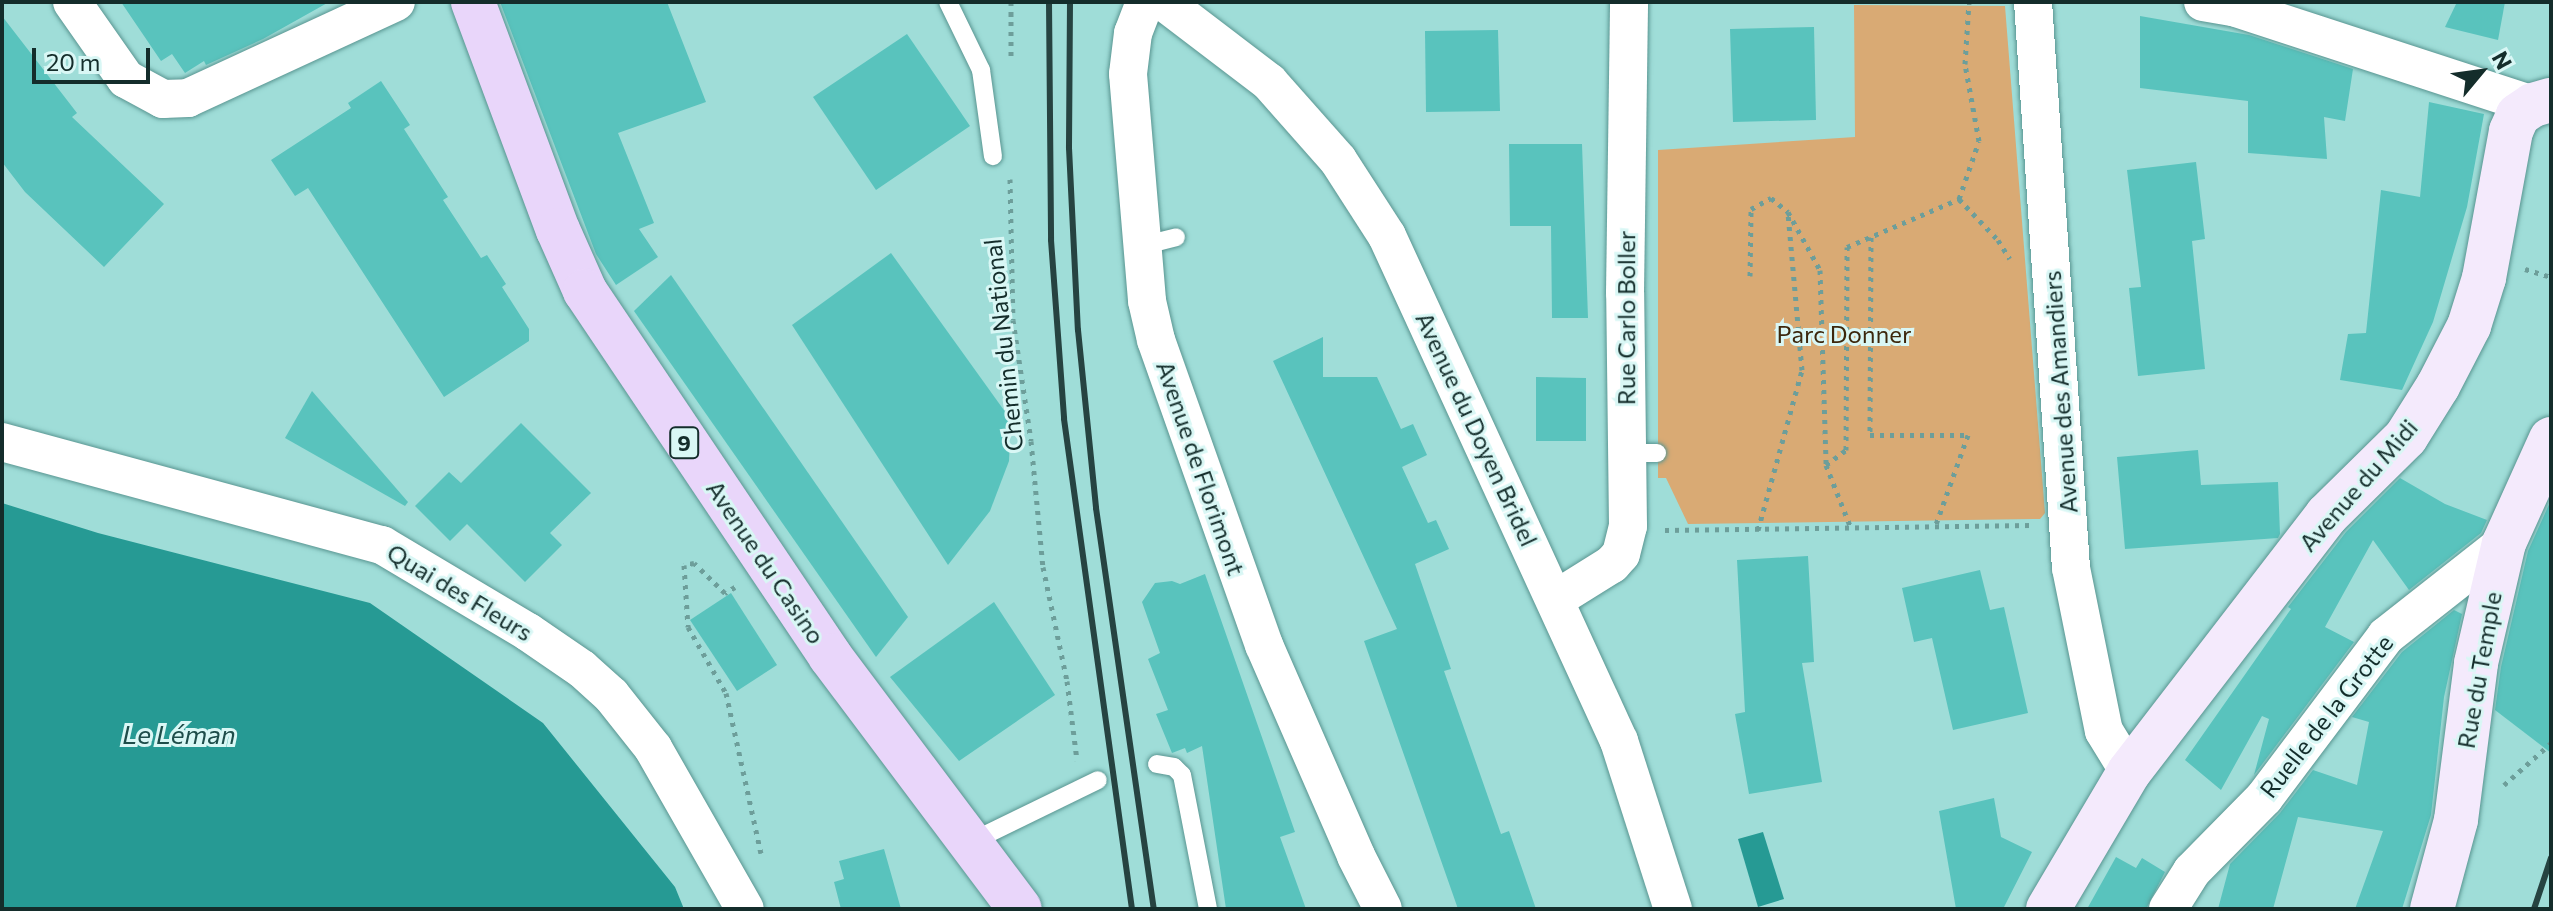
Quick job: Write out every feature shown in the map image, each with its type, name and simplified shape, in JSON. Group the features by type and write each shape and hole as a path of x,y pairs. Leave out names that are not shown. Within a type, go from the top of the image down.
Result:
{"main road":[{"name":"Avenue du Casino","path":"473,2 558,230 585,291 839,669 969,843"},
{"name":"9","path":"969,843 1020,909"}],"street":[{"path":"72,2 126,79 142,91 163,99 188,98 396,2"},
{"name":"Avenue de Florimont","path":"1145,2 1133,33 1128,74 1158,241 1147,301 1156,340 1264,645 1383,909"},
{"name":"Rue Carlo Boller","path":"1556,599 1612,564 1621,554 1642,453 1629,2"},
{"name":"Avenue des Amandiers","path":"2033,2 2071,568 2104,731 2129,772"},
{"path":"2203,2 2236,8 2545,92"},
{"name":"Avenue du Doyen Bridel","path":"1179,6 1269,82 1338,160 1387,236 1619,741 1673,909"},
{"name":"Avenue du Midi","path":"2048,909 2129,772 2327,515 2406,437 2438,386 2469,326 2484,278 2511,131 2518,115 2545,92"},
{"name":"Rue du Temple","path":"2432,909 2456,820 2476,663 2504,543 2551,439"},
{"name":"Quai des Fleurs","path":"2,442 382,545 528,632 582,669 611,695 653,748 745,909"},
{"name":"Ruelle de la Grotte","path":"2168,909 2192,871 2264,798 2386,636 2504,543"}],"lane":[{"path":"948,2 981,70 993,156"},
{"path":"1157,764 1174,767 1182,775 1208,909"},
{"path":"969,843 1089,784"}],"path":[{"path":"1011,2 1011,64"},
{"path":"1826,465 1846,450 1847,247 1959,199 1979,141 1965,64 1969,2"},
{"name":"Chemin du National","path":"1010,170 1013,320 1031,441 1043,567 1089,784"},
{"path":"1750,276 1751,209 1771,198 1788,212 1820,270 1826,465 1851,528"},
{"path":"1959,199 1998,240 2013,263"},
{"path":"1758,530 1802,370 1788,212"},
{"path":"1871,237 1870,435 1968,435 1935,527"},
{"path":"2529,270 2551,277"},
{"path":"1628,526 1680,531 2069,524"},
{"path":"763,863 726,693 688,627 683,567 688,562 694,563 725,593 768,565"},
{"path":"2499,789 2551,743"}],"green space":[{"name":"Parc Donner","path":"1854,5 2005,6 2045,513 2040,519 1688,524 1666,478 1658,478 1658,150 1855,137"}],"water":[{"name":"Le Léman","path":"2,503 98,533 370,603 543,723 675,887 684,909 2,909"},
{"path":"1763,832 1784,899 1758,907 1738,839"}],"building":[{"path":"121,2 329,2 263,39 206,65 204,61 185,73 172,54 161,61"},
{"path":"500,2 667,2 706,102 618,133 654,223 639,229 658,257 616,285 596,254"},
{"path":"2457,2 2505,2 2498,40 2445,27"},
{"path":"2,16 77,113 72,117 164,204 104,267 25,192 2,162"},
{"path":"2140,16 2249,35 2353,69 2345,121 2324,117 2327,159 2248,153 2248,101 2140,88"},
{"path":"1814,27 1816,120 1733,122 1730,29"},
{"path":"1498,30 1500,111 1426,112 1425,31"},
{"path":"907,34 970,126 876,190 813,97"},
{"path":"381,81 410,125 404,129 448,197 443,200 481,258 487,255 506,284 502,287 529,329 529,341 444,397 308,188 295,196 271,160 351,108 348,103"},
{"path":"2429,102 2484,114 2467,207 2433,322 2402,390 2340,380 2348,334 2366,333 2381,190 2420,197"},
{"path":"1509,144 1582,144 1588,318 1552,318 1551,226 1510,226"},
{"path":"2196,162 2205,239 2192,241 2205,369 2138,376 2129,288 2141,287 2127,170"},
{"path":"891,253 1011,420 1009,461 990,511 948,565 792,325"},
{"path":"671,275 908,617 876,657 634,311"},
{"path":"1323,337 1323,377 1377,377 1401,429 1413,424 1427,455 1402,467 1428,523 1436,520 1449,549 1415,564 1451,669 1444,671 1501,834 1509,831 1536,909 1458,909 1364,641 1397,629 1273,361"},
{"path":"1536,377 1586,378 1586,441 1536,441"},
{"path":"312,391 408,502 405,506 285,438"},
{"path":"521,423 591,493 550,533 562,545 525,582 467,524 450,541 415,506 449,472 461,483"},
{"path":"2198,450 2201,485 2278,482 2278,538 2125,549 2117,457"},
{"path":"2400,478 2445,504 2487,520 2481,533 2409,590 2373,540 2325,627 2354,642 2254,775 2269,719 2262,716 2221,790 2185,760 2291,609 2288,607 2346,532"},
{"path":"2551,500 2551,753 2495,710 2501,667 2528,551"},
{"path":"1808,556 1814,662 1802,663 1822,782 1749,794 1735,714 1745,712 1737,560"},
{"path":"1980,570 1990,610 2004,607 2028,713 1953,730 1932,638 1914,642 1902,588"},
{"path":"1205,574 1295,832 1280,837 1306,909 1226,909 1202,746 1187,753 1185,748 1172,753 1156,714 1168,710 1148,659 1160,653 1142,602 1155,583 1172,581 1180,584"},
{"path":"731,593 777,665 737,691 690,620"},
{"path":"994,602 1055,695 959,761 890,677"},
{"path":"2454,610 2462,614 2444,697 2431,815 2402,909 2355,909 2383,831 2298,817 2273,909 2218,909 2230,864 2280,813 2313,770 2357,785 2369,722 2352,717 2402,652"},
{"path":"1994,798 2001,837 2032,852 2003,909 1956,909 1939,811"},
{"path":"884,849 901,909 841,909 834,882 844,879 839,861"},
{"path":"2116,857 2136,868 2142,858 2165,872 2146,909 2087,909"}],"railway":[{"path":"1049,2 1051,240 1064,419 1132,909"},
{"path":"1070,2 1069,148 1078,330 1096,508 1154,909"},
{"path":"2534,909 2551,858"}]}
